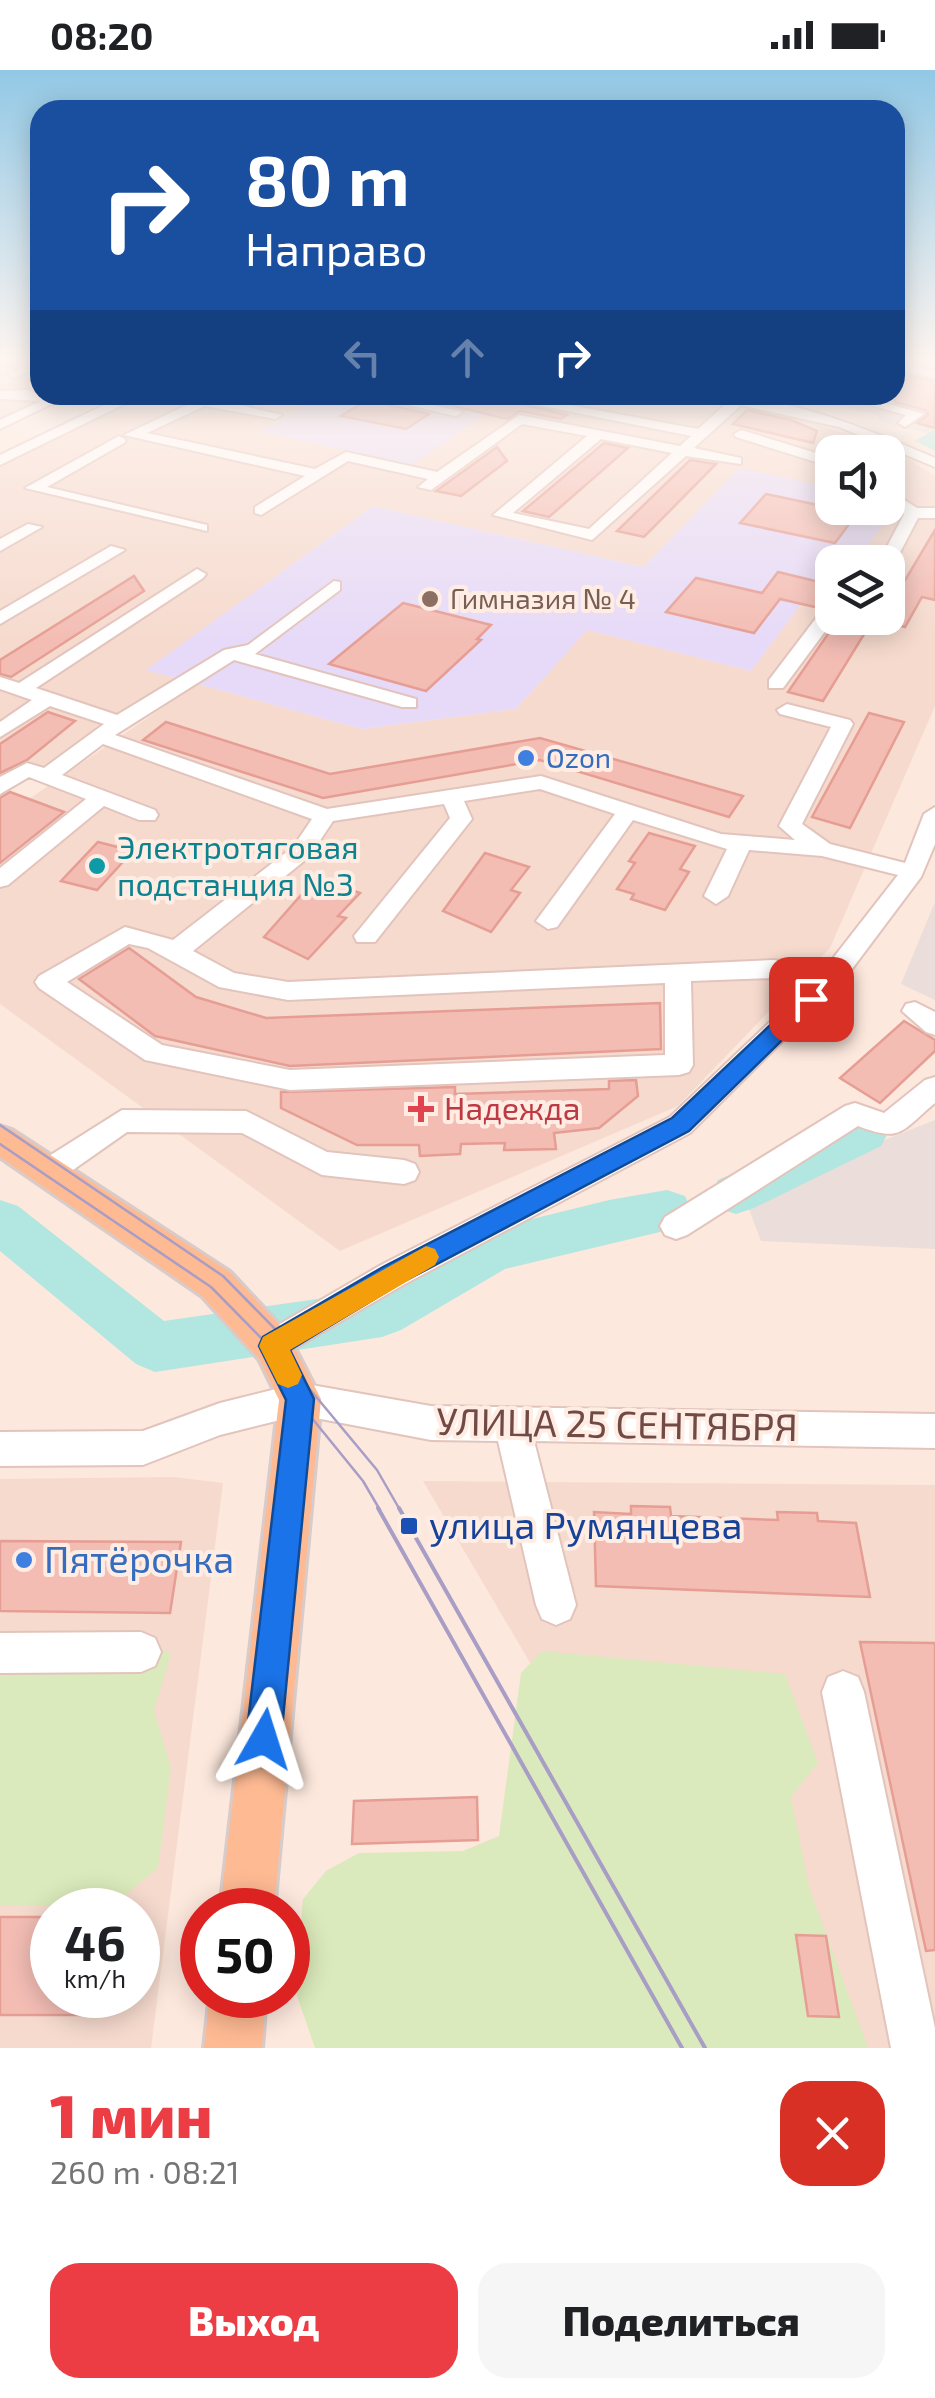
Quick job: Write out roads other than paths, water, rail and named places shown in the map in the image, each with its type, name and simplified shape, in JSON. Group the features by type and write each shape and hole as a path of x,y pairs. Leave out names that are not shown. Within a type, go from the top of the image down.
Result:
{"main road":[{"path":"0,1138 216,1284 277,1343 300,1399 248,1888"},
{"path":"233,2048 236,2018"}],"street":[{"path":"93,455 33,488 201,528"},
{"path":"214,455 318,474"},
{"path":"426,487 469,455"},
{"path":"572,455 501,515 592,535 681,455"},
{"path":"708,455 736,461"},
{"path":"261,510 346,456 440,477"},
{"path":"905,508 913,514 935,513"},
{"path":"896,545 913,514"},
{"path":"0,546 34,527"},
{"path":"0,619 117,550"},
{"path":"10,686 197,574"},
{"path":"46,778 119,722 231,654 254,650 334,586"},
{"path":"776,684 815,632"},
{"path":"231,654 409,703"},
{"path":"10,686 119,722"},
{"path":"0,731 47,698"},
{"path":"787,710 843,724 790,826 822,849"},
{"path":"100,736 325,816 541,782 718,841 822,849 913,872"},
{"path":"0,788 28,769 148,815"},
{"path":"1,892 101,798"},
{"path":"366,936 461,819 452,798"},
{"path":"548,921 629,810"},
{"path":"277,1343 392,1275 680,1124 834,975 913,872 935,814"},
{"path":"175,952 301,852 325,816"},
{"path":"716,896 742,841"},
{"path":"678,974 679,1065 290,1080 155,1053 48,982 124,935 156,942 228,981 288,991 773,969 834,975"},
{"path":"676,1226 855,1114 888,1126 935,1087"},
{"path":"48,1171 122,1121 246,1122 322,1163 404,1172"},
{"path":"0,1450 144,1448 220,1418 300,1399"},
{"name":"УЛИЦА 25 СЕНТЯБРЯ","path":"300,1399 430,1423 935,1431"},
{"path":"512,1424 556,1604"},
{"path":"0,1653 141,1652"},
{"path":"843,1692 916,2048"}],"waterway":[{"path":"736,1194 864,1133"},
{"path":"0,1221 155,1347 382,1313 492,1251 609,1221 667,1211"}],"tram line":[{"path":"0,1125 223,1276 278,1332 308,1387 377,1470 400,1510"},
{"path":"0,1144 211,1287 267,1344 311,1417 363,1481 380,1510"},
{"path":"378,1508 682,2048"},
{"path":"399,1508 705,2048"}],"place":[{"name":"Гимназия № 4","path":"430,599"},
{"name":"Ozon","path":"526,758"},
{"name":"Электротяговая подстанция №3","path":"97,866"},
{"name":"Надежда","path":"421,1109"},
{"name":"улица Румянцева","path":"409,1526"},
{"name":"Пятёрочка","path":"24,1560"}]}
